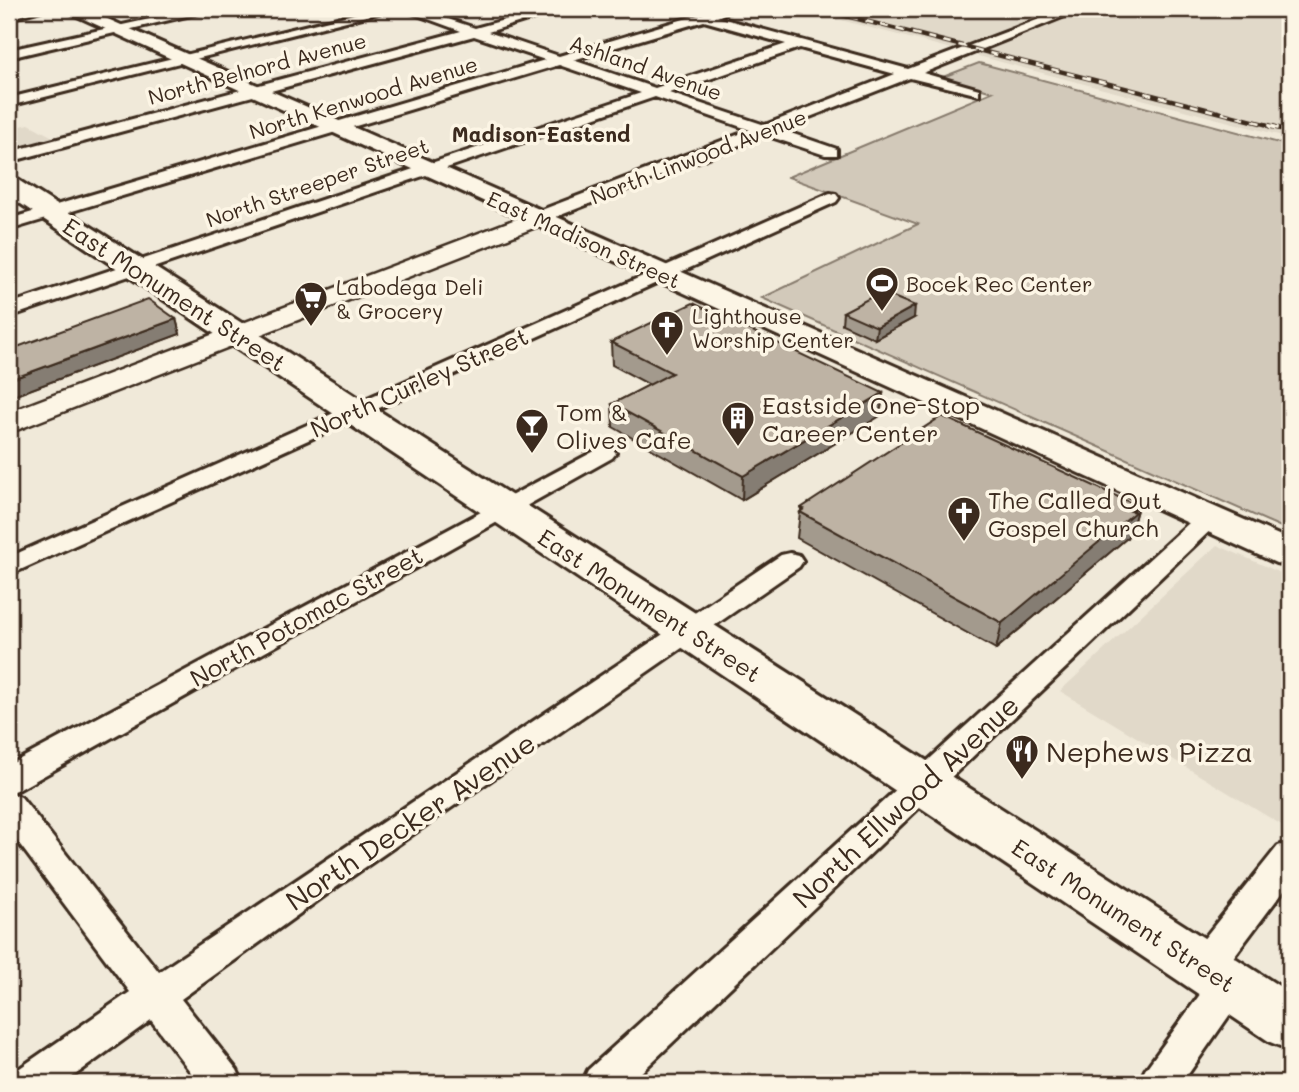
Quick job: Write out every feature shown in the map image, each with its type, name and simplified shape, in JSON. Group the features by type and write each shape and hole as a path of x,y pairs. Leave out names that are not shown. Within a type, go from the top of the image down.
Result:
{"main road":[{"name":"East Madison Street","path":"71,9 1290,554"},
{"name":"East Monument Street","path":"9,185 1290,1024"}],"street":[{"path":"9,15 38,9"},
{"path":"9,54 210,9"},
{"path":"9,102 388,9"},
{"name":"Ashland Avenue","path":"407,9 831,152"},
{"name":"North Belnord Avenue","path":"9,156 558,9"},
{"path":"676,9 974,92"},
{"name":"North Kenwood Avenue","path":"9,225 730,9"},
{"name":"North Linwood Avenue","path":"9,423 1074,9"},
{"name":"North Streeper Street","path":"9,311 799,44"},
{"name":"North Curley Street","path":"9,567 830,198"},
{"name":"North Potomac Street","path":"9,779 604,453"},
{"name":"North Ellwood Avenue","path":"602,1083 1209,518"},
{"name":"North Decker Avenue","path":"31,1083 326,876 790,561"},
{"path":"9,806 223,1083"},
{"path":"1158,1083 1216,976 1290,856"}],"shaded area":[{"path":"875,9 1290,9 1290,138 841,20"},
{"path":"979,63 1290,146 1290,531 762,298 918,224 788,177 992,92 943,77"},
{"path":"29,124 62,142 9,157 9,129"},
{"path":"1217,545 1290,577 1290,830 1060,691"}],"building":[{"path":"881,292 915,306 877,327 843,312"},
{"path":"148,299 176,319 9,380 9,350"},
{"path":"693,303 883,393 743,476 612,404 672,373 611,342"},
{"name":"The Called Out Gospel Church","path":"942,416 1138,506 1131,511 1135,512 1002,623 800,512 804,509 801,508"}],"railway":[{"path":"819,9 1276,127"},
{"path":"1269,126 1290,131"}],"place":[{"name":"Bocek Rec Center","path":"882,313"},
{"name":"Labodega Deli & Grocery","path":"311,328"},
{"name":"Lighthouse Worship Center","path":"667,357"},
{"name":"Eastside One-Stop Career Center","path":"738,448"},
{"name":"Tom & Olives Cafe","path":"532,455"},
{"name":"The Called Out Gospel Church","path":"964,543"},
{"name":"Nephews Pizza","path":"1022,781"}],"district":[{"name":"Madison-Eastend","path":"541,133"}]}
